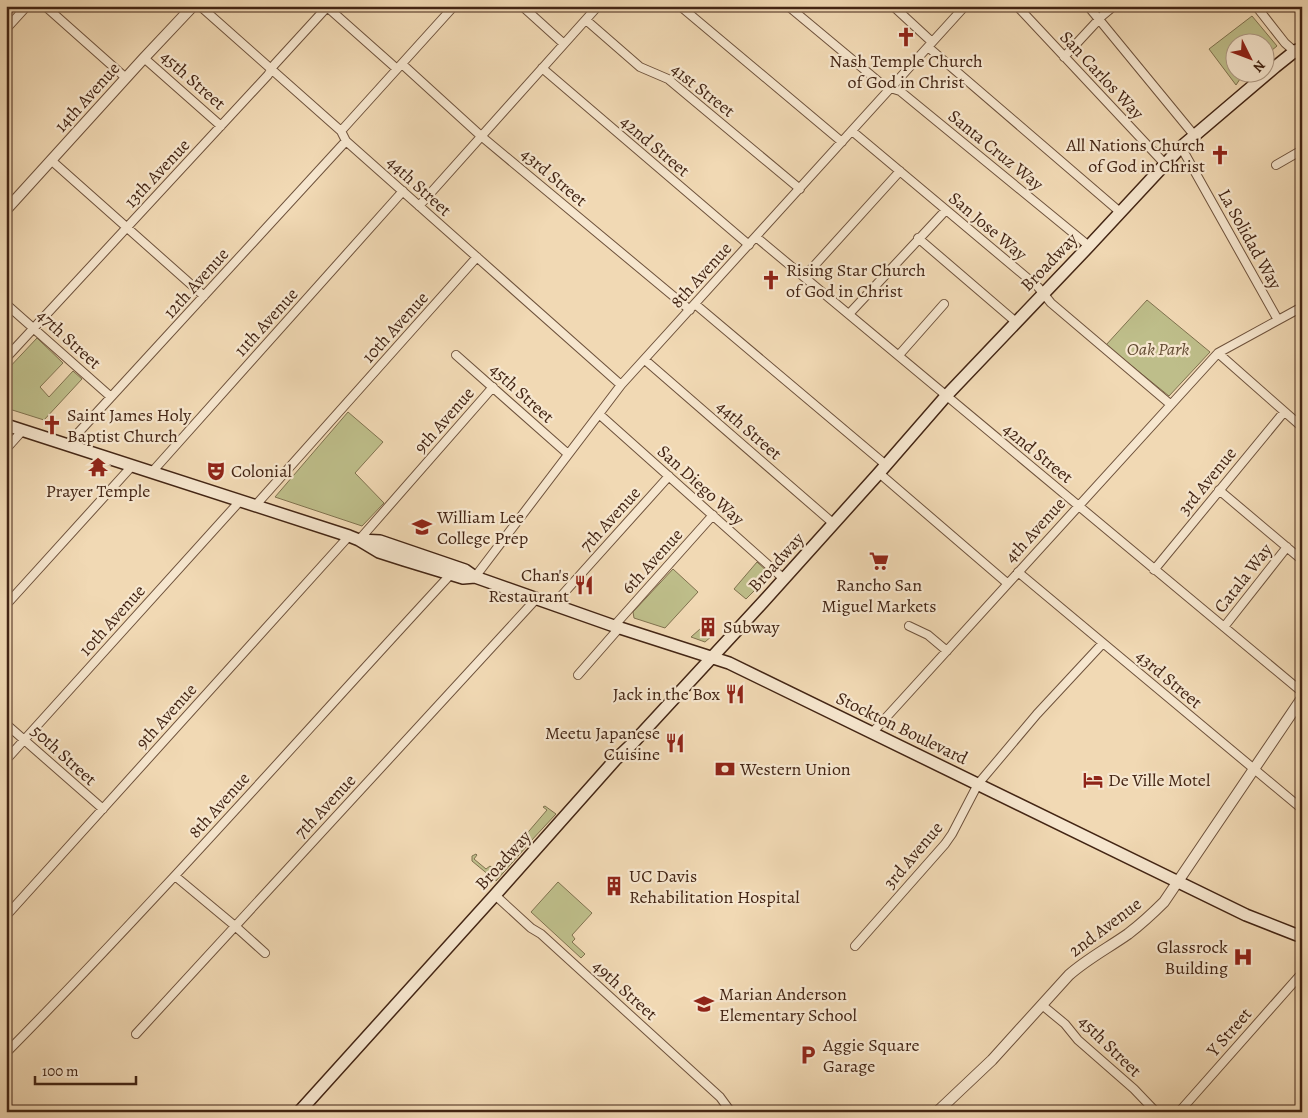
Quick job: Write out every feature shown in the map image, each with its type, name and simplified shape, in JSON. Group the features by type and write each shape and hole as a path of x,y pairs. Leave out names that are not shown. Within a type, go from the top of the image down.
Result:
{"main road":[{"name":"Broadway","path":"299,1112 496,895 615,760 632,744 834,524 946,396 1181,147 1299,52 1302,39"},
{"name":"Stockton Boulevard","path":"6,425 354,538 380,541 465,570 475,578"},
{"name":"Stockton Boulevard","path":"354,538 379,552 463,578 475,578 729,663 1256,920 1302,937"}],"street":[{"path":"6,29 27,6"},
{"path":"45,6 126,78"},
{"name":"14th Avenue","path":"6,210 193,6"},
{"name":"44th Street","path":"200,6 341,132 346,141 622,385"},
{"path":"341,132 454,6"},
{"path":"522,6 564,44"},
{"path":"419,206 598,6"},
{"path":"680,6 842,142"},
{"name":"Santa Cruz Way","path":"788,6 884,86 900,91 1089,246"},
{"path":"893,6 930,45 1120,212"},
{"name":"8th Avenue","path":"475,578 622,385 965,6"},
{"name":"San Carlos Way","path":"1017,6 1165,164"},
{"path":"1088,6 1194,135"},
{"path":"1064,57 1099,19 1114,6"},
{"path":"1256,6 1286,43 1299,52"},
{"name":"13th Avenue","path":"6,358 221,126 327,7"},
{"name":"43rd Street","path":"327,7 692,307 883,469 1008,584"},
{"name":"41st Street","path":"586,20 640,67 668,79 800,189"},
{"name":"45th Street","path":"144,58 221,126"},
{"name":"42nd Street","path":"542,68 749,245"},
{"name":"San Jose Way","path":"852,131 1170,404"},
{"name":"12th Avenue","path":"68,445 346,141"},
{"name":"La Solidad Way","path":"1181,147 1278,320"},
{"path":"1276,165 1302,150"},
{"path":"52,160 204,296"},
{"path":"804,277 900,172"},
{"name":"11th Avenue","path":"152,472 403,191"},
{"path":"849,314 946,210"},
{"name":"42nd Street","path":"756,237 1302,692"},
{"path":"918,238 1016,322"},
{"name":"10th Avenue","path":"255,506 477,257"},
{"name":"47th Street","path":"6,304 111,397"},
{"path":"898,355 944,304"},
{"name":"4th Avenue","path":"872,733 1170,404 1218,354 1302,307"},
{"path":"1218,354 1302,427"},
{"name":"45th Street","path":"456,355 568,454"},
{"name":"44th Street","path":"645,360 834,524"},
{"name":"9th Avenue","path":"6,916 493,387"},
{"name":"3rd Avenue","path":"1154,570 1284,412"},
{"name":"San Diego Way","path":"599,414 784,578"},
{"path":"6,449 23,430"},
{"path":"6,605 132,466"},
{"name":"7th Avenue","path":"554,604 669,476"},
{"path":"1219,490 1302,560"},
{"name":"10th Avenue","path":"6,760 240,501"},
{"name":"6th Avenue","path":"578,675 617,626 713,515"},
{"name":"Catala Way","path":"1224,627 1286,547"},
{"name":"43rd Street","path":"1018,572 1302,809"},
{"name":"8th Avenue","path":"6,1053 78,980 175,876 451,574"},
{"name":"7th Avenue","path":"136,1034 537,598"},
{"path":"909,626 928,635 946,651"},
{"name":"3rd Avenue","path":"855,946 945,844 978,784 1037,714 1103,643"},
{"name":"2nd Avenue","path":"937,1112 992,1060 1069,975 1083,963 1146,920 1164,902 1302,698"},
{"name":"50th Street","path":"6,724 103,809"},
{"path":"175,876 265,953"},
{"name":"49th Street","path":"496,895 720,1097 731,1112"},
{"name":"Y Street","path":"1179,1112 1302,973"},
{"name":"45th Street","path":"1042,1005 1065,1024 1078,1040 1134,1089 1156,1112"}],"green space":[{"path":"1252,16 1265,32 1231,32"},
{"path":"1226,36 1226,72 1209,49"},
{"name":"Oak Park","path":"1147,300 1210,352 1169,396 1106,345"},
{"path":"37,338 63,363 40,387 49,397 73,371 82,379 44,420 6,408 6,371"},
{"path":"348,412 383,442 355,473 384,503 362,526 275,497"},
{"path":"757,562 769,573 768,577 746,599 734,589"},
{"path":"673,569 698,592 665,628 634,618 633,612"},
{"path":"700,629 706,635 711,633 713,635 705,642 691,637"},
{"path":"545,806 556,814 530,842 526,841 523,838 547,810 543,807"},
{"path":"521,839 526,847 496,881 472,861 472,856 476,854 474,859 486,869 490,866 494,869"},
{"path":"558,882 592,913 572,935 575,939 572,942 585,954 581,958 531,912"}],"place":[{"name":"Nash Temple Church of God in Christ","path":"906,37"},
{"name":"All Nations Church of God in Christ","path":"1220,155"},
{"name":"Rising Star Church of God in Christ","path":"771,280"},
{"name":"Saint James Holy Baptist Church","path":"52,425"},
{"name":"Prayer Temple","path":"98,467"},
{"name":"Colonial","path":"216,471"},
{"name":"William Lee College Prep","path":"422,527"},
{"name":"Rancho San Miguel Markets","path":"879,561"},
{"name":"Chan's Restaurant","path":"584,585"},
{"name":"Subway","path":"708,627"},
{"name":"Jack in the Box","path":"735,694"},
{"name":"Meetu Japanese Cuisine","path":"675,743"},
{"name":"Western Union","path":"725,769"},
{"name":"De Ville Motel","path":"1093,780"},
{"name":"UC Davis Rehabilitation Hospital","path":"614,886"},
{"name":"Glassrock Building","path":"1243,957"},
{"name":"Marian Anderson Elementary School","path":"704,1004"},
{"name":"Aggie Square Garage","path":"808,1055"}]}
